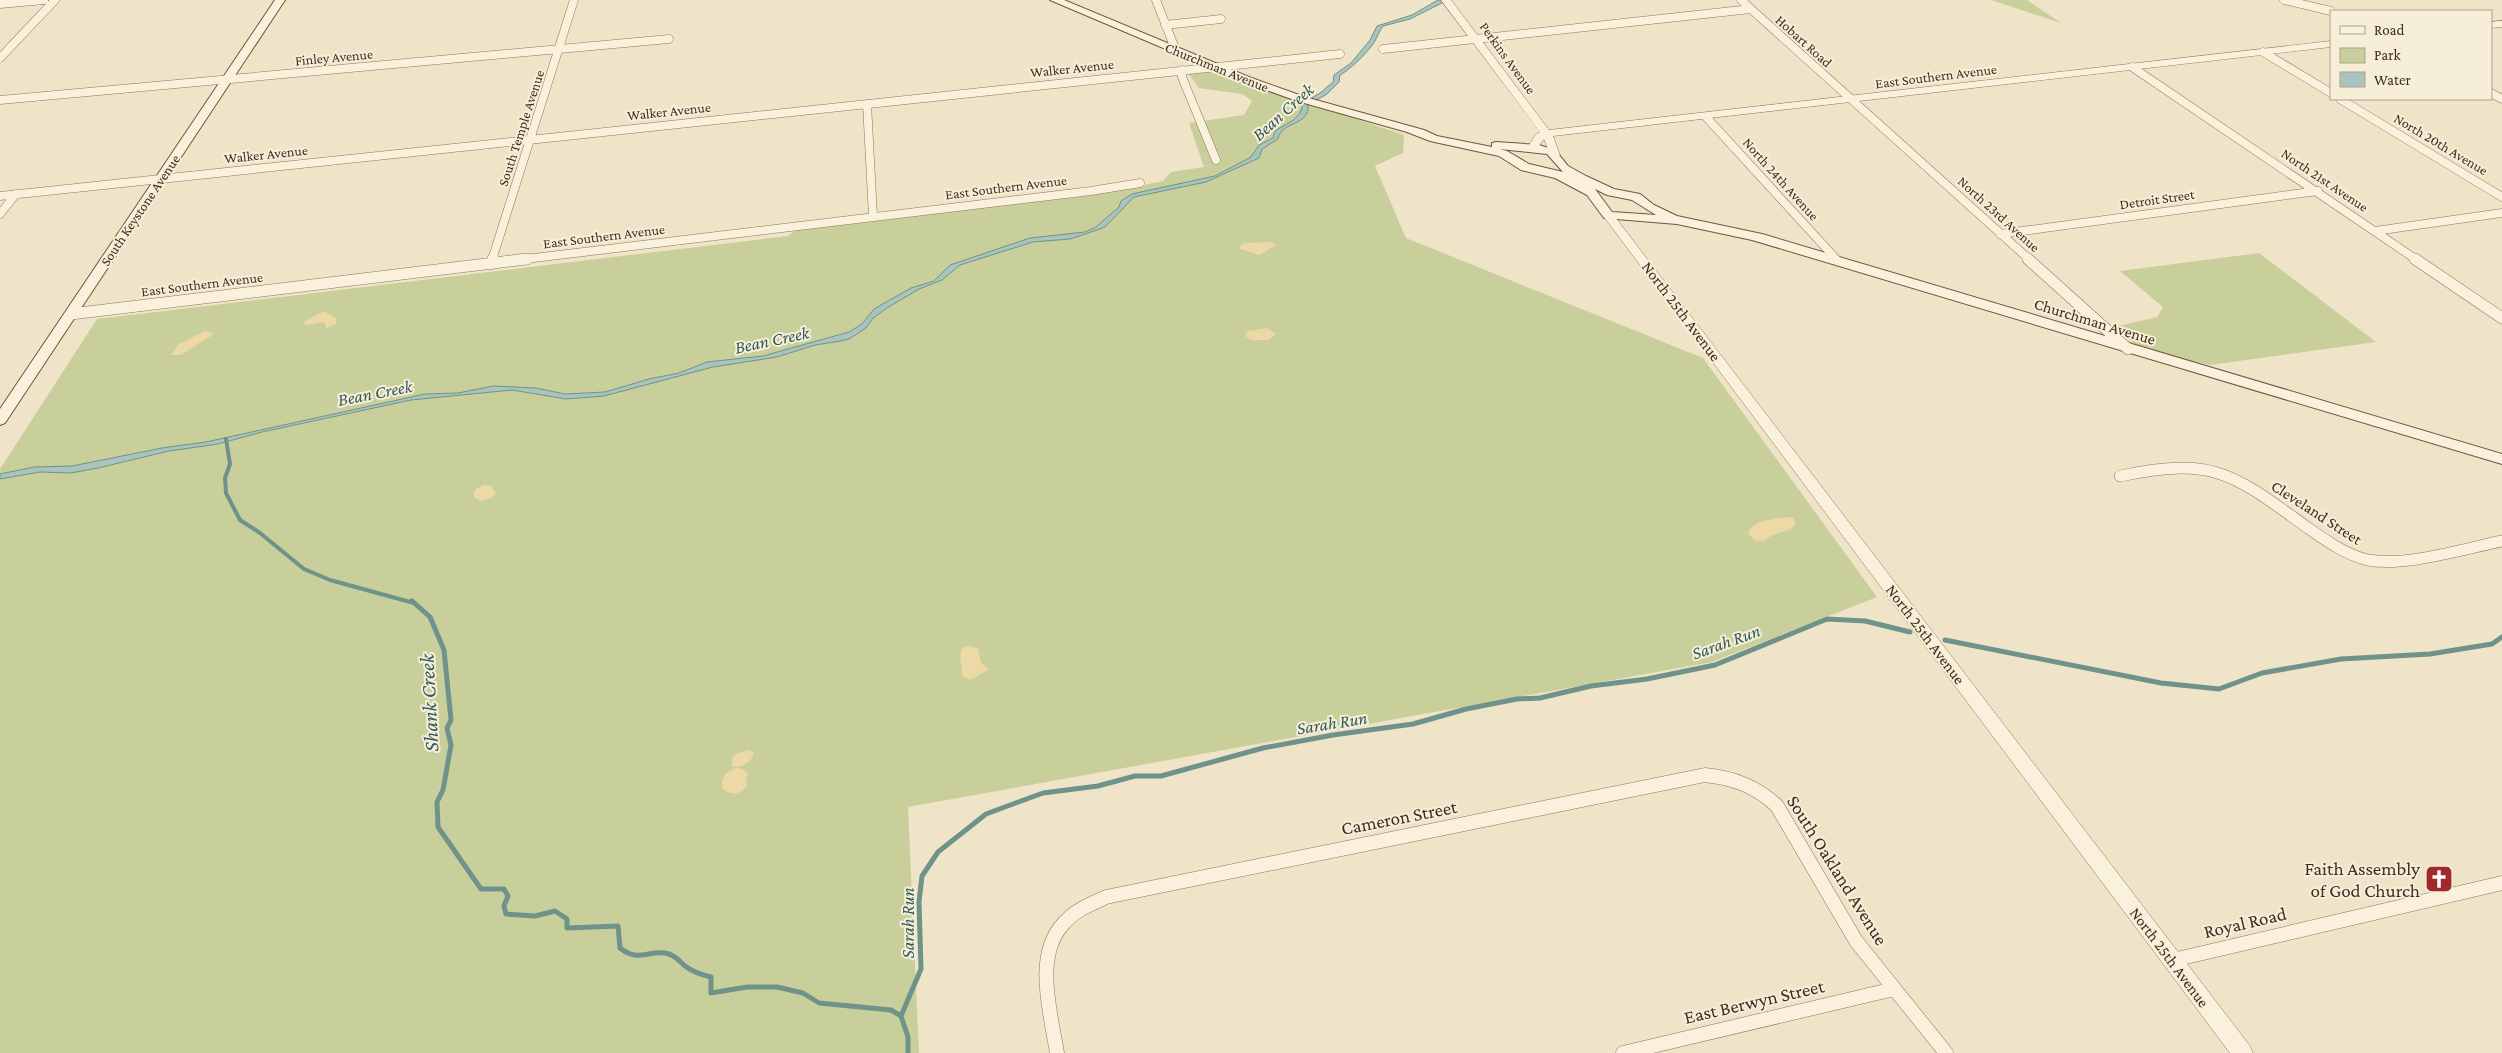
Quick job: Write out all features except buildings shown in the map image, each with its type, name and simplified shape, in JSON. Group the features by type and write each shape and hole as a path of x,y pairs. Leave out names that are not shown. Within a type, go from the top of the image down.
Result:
{"main road":[{"name":"South Keystone Avenue","path":"0,420 280,0"},
{"name":"Churchman Avenue","path":"1054,0 1176,51 1301,99 1434,139 1503,153 1525,167 1545,170 1591,192 1608,214 1636,219 1677,220 1726,229 1837,260 2128,349 2502,459"},
{"name":"Churchman Avenue","path":"1412,132 1470,142 1530,148 1557,159 1582,179 1611,192 1636,197 1646,205 1677,220"},
{"path":"1518,161 1518,153 1530,148"},
{"path":"1545,170 1557,159"},
{"path":"1636,219 1645,213 1646,205"}],"street":[{"path":"0,4 44,0"},
{"path":"0,58 55,0"},
{"name":"South Temple Avenue","path":"491,264 574,0"},
{"path":"1156,0 1176,51"},
{"name":"Perkins Avenue","path":"1446,0 1477,39 1545,134 1557,159"},
{"name":"Hobart Road","path":"1741,0 1851,100"},
{"path":"2284,0 2330,11"},
{"path":"1383,49 1751,9"},
{"path":"1166,25 1221,19"},
{"name":"Finley Avenue","path":"0,100 669,39"},
{"name":"East Southern Avenue","path":"1545,134 2330,44"},
{"path":"2263,52 2330,92"},
{"name":"Walker Avenue","path":"0,196 1340,54"},
{"name":"North 21st Avenue","path":"2132,67 2318,191 2502,318"},
{"path":"1182,70 1182,77 1216,160"},
{"name":"North 23rd Avenue","path":"1851,100 2128,349"},
{"name":"North 20th Avenue","path":"2342,100 2502,197"},
{"path":"867,104 873,216"},
{"name":"North 24th Avenue","path":"1706,117 1837,260"},
{"path":"1530,148 1540,136 1545,134"},
{"name":"East Southern Avenue","path":"71,314 873,216 1072,194 1140,183"},
{"name":"Detroit Street","path":"2000,234 2318,191"},
{"path":"0,214 16,194"},
{"path":"2375,231 2502,213"},
{"name":"North 25th Avenue","path":"1608,214 2243,1053"},
{"name":"Cleveland Street","path":"2120,476 2178,466 2216,471 2247,486 2344,552 2376,562 2389,563 2502,541"},
{"name":"Cameron Street","path":"1057,1053 1047,963 1052,939 1066,920 1084,905 1106,897 1309,854 1705,776 1726,777 1747,784"},
{"name":"South Oakland Avenue","path":"1747,784 1770,798 1780,810 1848,928 1946,1053"},
{"name":"Royal Road","path":"2173,960 2502,883"},
{"name":"East Berwyn Street","path":"1623,1053 1894,989"}],"green space":[{"path":"1991,0 2027,0 2061,23"},
{"path":"1213,70 1404,135 1403,153 1375,166 1406,238 1703,358 1877,597 1712,662 908,807 919,1053 0,1053 0,469 97,319 788,236 796,230 1089,194 1089,196 1163,181 1171,172 1204,167 1189,123 1244,115 1252,101 1242,94 1199,88 1188,73"},
{"path":"2259,253 2376,342 2210,365 2140,349 2114,327 2157,317 2163,307 2120,271"}],"sand":[{"path":"1272,242 1276,245 1259,255 1238,248 1244,243"},
{"path":"324,311 336,318 336,324 327,328 324,322 307,325 302,323"},
{"path":"1267,328 1276,334 1269,340 1251,340 1245,336 1248,331"},
{"path":"205,331 214,334 181,355 171,355 179,344"},
{"path":"484,485 491,486 496,494 491,498 481,501 475,498 473,493"},
{"path":"1793,518 1796,524 1794,527 1773,535 1764,541 1756,541 1748,534 1754,525 1770,519"},
{"path":"968,646 978,648 981,662 988,670 970,680 962,676 961,651 962,648"},
{"path":"750,750 754,754 748,763 738,767 731,766 733,756"},
{"path":"736,768 742,769 748,774 746,778 747,786 739,793 725,791 722,788 725,775"}],"water":[{"name":"Bean Creek","path":"1438,0 1448,0 1410,19 1383,26 1368,50 1354,65 1340,75 1339,82 1327,94 1308,105 1305,117 1284,129 1278,139 1262,149 1259,158 1206,182 1134,197 1105,227 1097,230 1070,239 1033,242 960,265 942,280 919,289 887,308 873,318 866,328 849,339 815,345 777,357 713,367 604,396 566,399 512,390 411,400 262,432 218,444 169,451 98,468 71,473 40,472 0,479 0,474 34,467 72,466 162,448 206,442 425,394 458,393 493,386 536,388 565,394 605,392 649,379 679,373 707,362 763,356 849,332 862,324 874,309 911,288 934,281 950,265 1030,238 1085,232 1096,227 1119,207 1121,201 1132,194 1215,176 1251,157 1259,145 1273,138 1275,131 1297,117 1303,103 1320,93 1333,82 1334,75 1351,63 1370,40 1377,26 1412,15"}],"waterway":[{"name":"Shank Creek","path":"226,439 230,464 225,478 226,493 240,520 260,533 304,569 330,580 414,603"},
{"name":"Shank Creek","path":"412,601 430,617 444,650 451,720 447,728 451,745 443,790 437,802 438,827 481,889 504,889 508,896 504,906 506,914 535,916 555,911 567,919 567,928 618,926 620,948 633,955 656,953 671,955 691,970 711,977 711,993 747,987 777,987 803,993 819,1003 891,1010 901,1016"},
{"name":"Sarah Run","path":"901,1016 921,969 919,902 922,876 938,852 986,814 1043,793 1098,786 1135,776 1161,776 1263,748 1333,735 1413,724 1466,709 1517,699 1540,698 1591,686 1647,679 1715,665 1827,619 1865,621 1910,632"},
{"path":"1945,640 2161,683 2219,689 2262,673 2341,659 2430,654 2492,644 2502,637"},
{"name":"Shank Creek","path":"901,1016 908,1037 908,1053"}],"place":[{"name":"Faith Assembly of God Church","path":"2439,879"}]}
